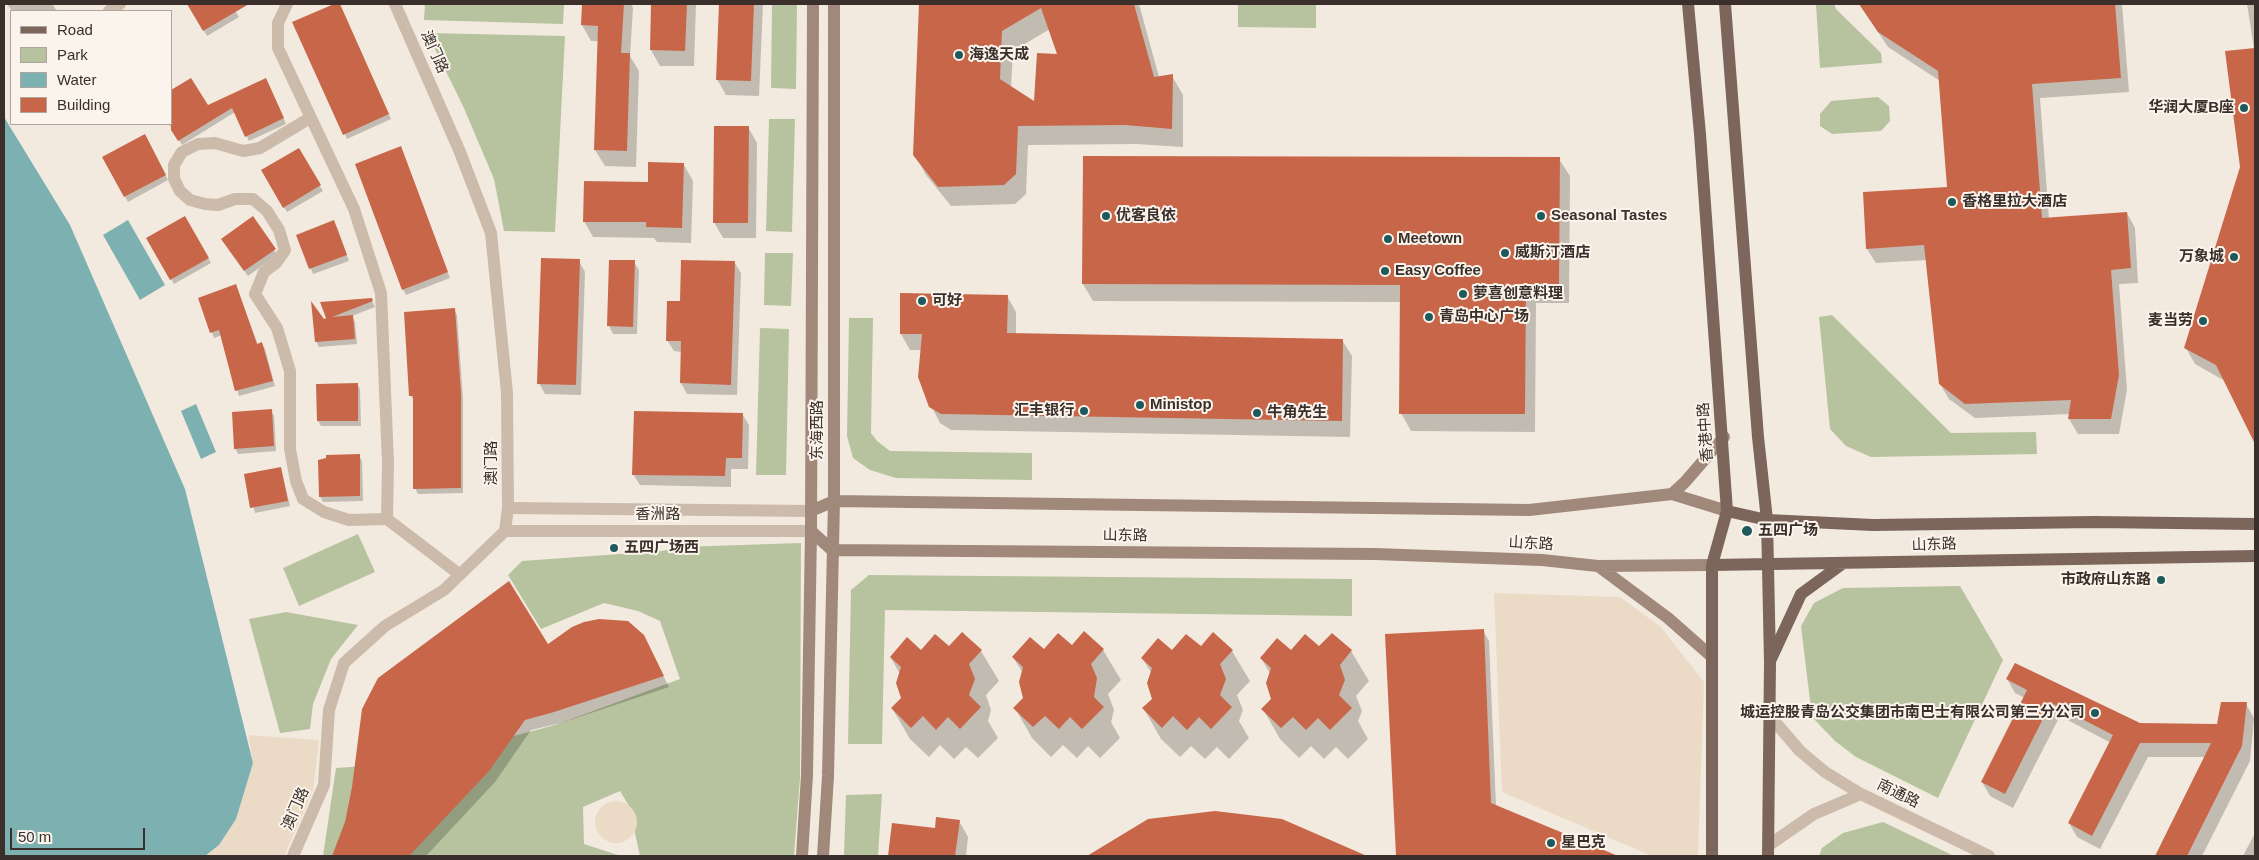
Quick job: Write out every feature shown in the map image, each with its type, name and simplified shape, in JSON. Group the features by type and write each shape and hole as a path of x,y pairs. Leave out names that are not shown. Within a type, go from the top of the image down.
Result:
{"main road":[{"name":"东海西路","path":"802,856 807,775 811,531 813,4"},
{"name":"东海西路","path":"823,856 828,776 834,501 834,4"},
{"name":"香港中路","path":"1688,4 1724,437 1727,511 1712,565 1712,856"},
{"path":"1725,4 1758,437 1767,520 1770,662 1768,850"},
{"path":"1672,494 1686,482 1724,437"},
{"name":"山东路","path":"811,511 834,501 1528,510 1672,494 1727,511 1767,520 1873,525 2095,522 2255,524"},
{"path":"811,531 832,550"},
{"name":"山东路","path":"832,550 1375,554 1542,560 1598,566 1768,563 1842,564 2255,556"},
{"path":"1770,662 1801,594 1842,564"},
{"path":"1598,566 1668,618 1711,656"}],"street":[{"path":"287,4 278,23 278,48 354,209 381,293 388,463 386,519"},
{"name":"澳门路","path":"293,856 324,785 329,710 344,663 385,626 444,590 504,530 508,508 507,392 491,233 460,152 395,4"},
{"path":"310,118 260,148 242,151 215,143 198,144 182,152 174,166 174,179 180,191 190,200 205,204 218,205 235,199 253,199 267,210 279,230 285,250 276,263 264,272 255,294 277,328 290,371 290,450 296,481 303,499 324,512 349,520 386,519 459,574"},
{"name":"香洲路","path":"508,508 811,511"},
{"name":"香洲路","path":"504,530 811,531"},
{"path":"1770,715 1800,751 1825,772 1862,794"},
{"name":"南通路","path":"1768,850 1814,814 1862,794 1989,856"}],"green space":[{"path":"425,4 564,4 563,24 424,20"},
{"path":"772,4 797,4 796,89 771,88"},
{"path":"1238,4 1316,4 1316,28 1238,27"},
{"path":"1816,4 1834,4 1836,9 1881,53 1882,63 1820,68"},
{"path":"427,33 565,36 555,232 504,231 494,179 463,106"},
{"path":"1878,97 1889,106 1890,121 1881,131 1832,134 1820,126 1820,114 1831,101"},
{"path":"769,119 795,119 792,232 766,231"},
{"path":"765,253 793,253 791,306 764,305"},
{"path":"1832,315 1951,433 2036,432 2037,454 1871,457 1846,446 1830,429 1819,317"},
{"path":"849,318 873,318 871,433 877,441 890,451 1032,453 1032,480 896,478 870,470 853,458 847,436"},
{"path":"760,328 789,329 786,475 756,475"},
{"path":"358,534 375,572 299,606 283,568"},
{"path":"801,543 800,778 794,856 640,856 629,806 620,791 583,807 584,844 621,856 323,856 336,768 380,765 468,748 555,725 680,679 660,621 638,611 604,603 541,629 508,575 522,561 662,551 680,547"},
{"path":"869,575 1352,579 1352,616 885,610 882,744 848,744 851,590"},
{"path":"1960,586 2003,660 1938,798 1856,757 1835,741 1812,717 1801,626 1814,603 1843,588"},
{"path":"286,612 358,625 331,659 313,704 310,729 280,733 249,619"},
{"path":"882,794 878,856 844,856 846,795"},
{"path":"1883,822 1954,856 1819,856 1822,848 1843,833"}],"shaded area":[{"path":"1494,593 1620,597 1661,627 1704,682 1698,856 1652,856 1502,792"},
{"path":"248,735 319,740 313,791 284,856 205,856 219,845 253,763"},
{"path":"616,801 631,807 637,822 631,837 616,843 601,837 595,822 601,807"}],"water":[{"path":"4,117 70,225 185,489 253,763 236,819 219,845 205,856 4,856"},
{"path":"128,220 165,285 140,300 103,235"},
{"path":"196,404 216,452 201,459 181,411"}],"building":[{"path":"187,4 249,4 203,31"},
{"path":"334,4 340,4 389,114 343,135 292,22"},
{"path":"582,4 624,4 621,53 630,53 627,151 594,150 598,26 581,25"},
{"path":"651,4 687,4 685,51 650,50"},
{"path":"719,4 754,4 751,81 716,80"},
{"path":"919,4 1134,4 1154,77 1173,74 1172,129 1125,125 1018,126 1016,174 1004,185 938,187 913,155","holes":["1041,8 1057,54 1037,53 1034,101 1000,79 1002,31"]},
{"name":"香格里拉大酒店","path":"1859,4 2115,4 2121,78 2032,84 2042,218 2127,212 2131,268 2111,270 2119,375 2111,419 2068,419 2071,400 1965,404 1939,384 1924,245 1866,249 1863,192 1947,187 1938,71 1878,32"},
{"name":"万象城","path":"2255,48 2255,444 2216,365 2184,348 2240,167 2225,51"},
{"path":"191,78 208,105 266,78 284,118 245,137 232,108 178,141 171,130 172,89"},
{"path":"714,126 749,126 748,223 713,223"},
{"path":"145,134 166,175 124,197 102,157"},
{"path":"401,146 448,272 402,290 355,164"},
{"path":"299,148 321,185 283,208 261,170"},
{"path":"1083,156 1560,157 1559,285 1526,285 1525,414 1399,414 1400,285 1082,284"},
{"path":"648,162 684,163 682,228 646,227 646,222 583,222 584,181 648,182"},
{"path":"185,216 209,258 170,280 146,238"},
{"path":"253,216 276,249 244,271 221,239"},
{"path":"334,220 347,255 309,269 296,235"},
{"path":"541,258 580,259 576,385 537,384"},
{"path":"609,260 635,260 633,327 607,326"},
{"path":"681,260 735,261 731,385 680,383 681,341 666,341 667,301 680,301"},
{"path":"236,284 257,344 262,342 273,381 235,391 219,330 210,333 198,298"},
{"path":"900,293 1008,295 1007,333 1343,339 1342,421 941,414 929,407 918,377 922,334 900,334"},
{"path":"372,298 373,301 332,317 353,315 355,339 315,342 311,301 324,319 326,318 320,302"},
{"path":"455,308 461,393 461,488 413,489 413,396 409,396 404,312"},
{"path":"358,383 358,421 317,421 316,384"},
{"path":"272,409 274,446 234,449 232,412"},
{"path":"634,411 743,413 742,458 726,458 725,476 632,475"},
{"path":"360,454 360,496 319,497 318,460 326,458 326,455"},
{"path":"281,467 288,501 250,508 244,474"},
{"path":"509,581 548,644 572,627 584,622 599,619 628,621 644,635 664,676 525,720 489,771 409,856 332,856 345,822 352,787 362,709 378,678"},
{"path":"1484,629 1491,803 1618,856 1396,856 1385,634"},
{"path":"1084,631 1104,649 1091,664 1097,678 1094,697 1104,707 1082,729 1070,717 1059,729 1045,716 1033,727 1013,708 1023,698 1019,682 1023,667 1012,657 1030,637 1044,649 1058,633 1072,645"},
{"path":"962,632 982,650 969,664 975,679 969,695 981,707 960,729 948,717 936,730 923,716 911,728 891,708 901,698 896,683 901,667 890,657 907,637 921,650 935,634 949,646"},
{"path":"1213,632 1233,650 1220,664 1226,679 1220,695 1232,707 1211,729 1199,717 1187,730 1173,716 1162,728 1142,708 1152,699 1147,683 1152,668 1141,658 1158,638 1172,650 1186,634 1201,646"},
{"path":"1332,633 1352,650 1340,665 1345,680 1339,695 1352,708 1330,730 1318,718 1306,730 1293,717 1281,728 1261,709 1271,699 1266,683 1271,668 1260,658 1277,638 1291,650 1305,634 1319,646"},
{"path":"2015,663 2140,723 2217,724 2221,702 2247,702 2242,746 2187,856 2155,856 2211,743 2140,743 2092,836 2068,823 2113,735 2051,703 2005,794 1981,782 2027,690 2006,679"},
{"path":"1215,811 1282,819 1367,856 1087,856 1148,819"},
{"path":"936,817 960,820 955,856 888,856 892,823 935,828"}],"place":[{"name":"海逸天成","path":"959,55"},
{"name":"华润大厦B座","path":"2244,108"},
{"name":"香格里拉大酒店","path":"1952,202"},
{"name":"优客良依","path":"1106,216"},
{"name":"Seasonal Tastes","path":"1541,216"},
{"name":"Meetown","path":"1388,239"},
{"name":"威斯汀酒店","path":"1505,253"},
{"name":"万象城","path":"2234,257"},
{"name":"Easy Coffee","path":"1385,271"},
{"name":"萝喜创意料理","path":"1463,294"},
{"name":"可好","path":"922,301"},
{"name":"青岛中心广场","path":"1429,317"},
{"name":"麦当劳","path":"2203,321"},
{"name":"Ministop","path":"1140,405"},
{"name":"汇丰银行","path":"1084,411"},
{"name":"牛角先生","path":"1257,413"},
{"name":"五四广场","path":"1747,531"},
{"name":"五四广场西","path":"614,548"},
{"name":"市政府山东路","path":"2161,580"},
{"name":"城运控股青岛公交集团市南巴士有限公司第三分公司","path":"2095,713"},
{"name":"星巴克","path":"1551,843"}]}
